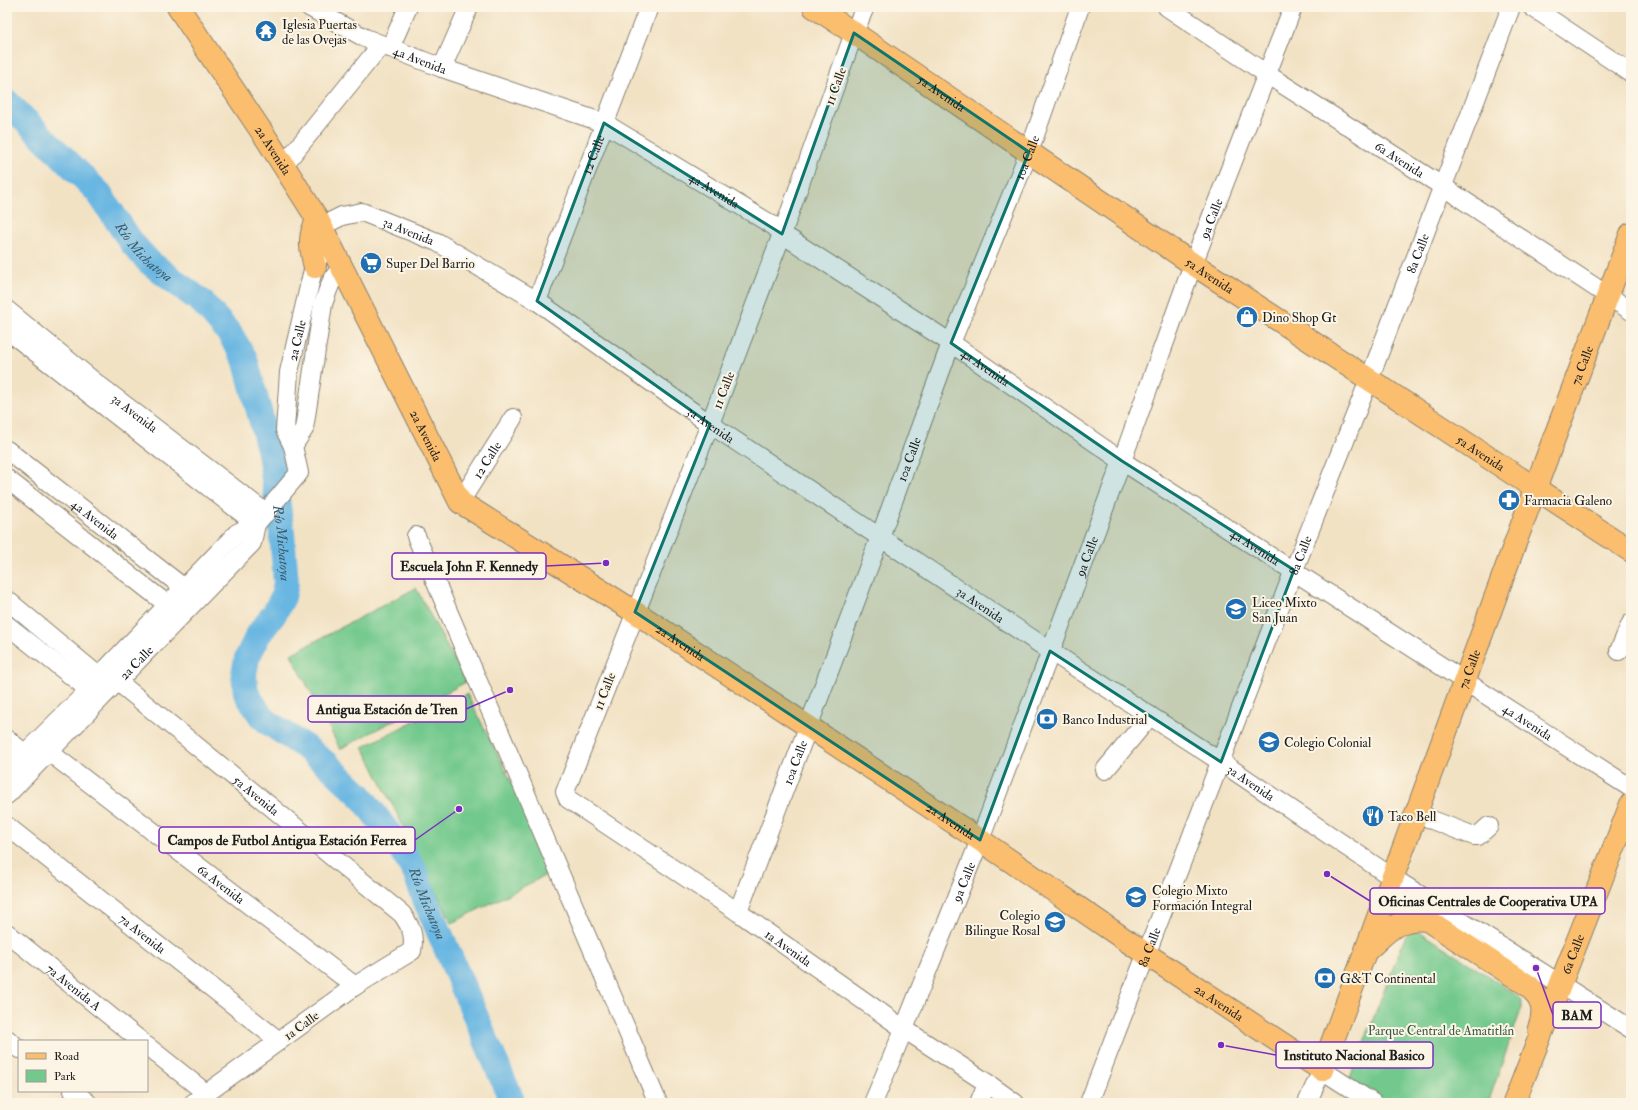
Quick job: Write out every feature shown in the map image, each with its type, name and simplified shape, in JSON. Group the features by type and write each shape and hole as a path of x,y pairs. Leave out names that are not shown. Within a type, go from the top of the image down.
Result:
{"main road":[{"name":"2a Avenida","path":"178,7 323,228 460,502 635,612 980,840 1146,954 1322,1070"},
{"name":"5a Avenida","path":"814,7 1194,264 1631,550"},
{"path":"315,267 310,247 313,227 323,228"},
{"name":"7a Calle","path":"1322,1070 1631,234"},
{"name":"6a Calle","path":"1514,1103 1562,984 1631,804"},
{"path":"1366,951 1391,928 1399,923 1418,919 1427,920 1529,986 1536,994 1543,1010 1543,1019 1534,1040 1535,1051"}],"street":[{"path":"283,166 386,46 408,7"},
{"path":"442,68 469,7"},
{"name":"12 Calle","path":"537,301 649,7"},
{"name":"11 Calle","path":"565,792 710,424 782,234 854,33 865,7"},
{"name":"10a Calle","path":"738,912 880,537 951,343 1029,152 1080,7"},
{"name":"6a Avenida","path":"1167,7 1268,75 1442,186 1631,311"},
{"name":"9a Calle","path":"873,1103 980,840 1194,264 1294,7"},
{"name":"8a Calle","path":"1089,1103 1294,570 1370,380 1442,186 1511,7"},
{"path":"1532,7 1631,73"},
{"name":"4a Avenida","path":"314,8 365,38 442,68 604,123 774,226 782,234 951,343 1122,461 1294,570 1631,788"},
{"name":"3a Avenida","path":"323,228 342,216 362,212 437,242 537,301 710,424 1050,651 1220,762 1393,878 1631,1029"},
{"name":"2a Calle","path":"19,765 49,752 168,605 237,533 264,515 299,473 294,446 285,430 289,372 315,267"},
{"name":"2a Calle","path":"294,446 304,430 323,304 330,284 338,272 343,268"},
{"name":"3a Avenida","path":"7,310 91,388"},
{"path":"300,324 319,328"},
{"name":"3a Avenida","path":"7,330 91,388 264,515"},
{"name":"12 Calle","path":"460,502 513,418"},
{"name":"4a Avenida","path":"7,450 184,588"},
{"name":"4a Avenida","path":"7,479 168,605"},
{"name":"2a Calle","path":"7,795 19,765 103,687 252,543 264,515"},
{"path":"416,536 658,1103"},
{"name":"5a Avenida","path":"7,600 103,687"},
{"path":"1619,651 1631,623"},
{"name":"5a Avenida","path":"7,626 103,687 402,914 409,925 414,940 412,950"},
{"path":"1105,770 1150,716"},
{"path":"7,740 19,765"},
{"name":"6a Avenida","path":"49,752 355,986"},
{"name":"1a Avenida","path":"565,792 568,799 738,912 904,1029 1015,1103"},
{"path":"1417,811 1432,820 1474,836 1478,836 1489,826"},
{"name":"7a Avenida","path":"7,826 279,1041"},
{"name":"7a Avenida A","path":"7,933 140,1040"},
{"name":"1a Calle","path":"199,1098 355,986 412,950"},
{"path":"7,1039 18,1048"},
{"path":"148,1047 199,1098"},
{"name":"7a Calle","path":"1307,1103 1322,1070"},
{"name":"2a Avenida","path":"1322,1070 1373,1103"},
{"path":"979,1103 987,1083"},
{"path":"74,1092 88,1103"}],"highlighted area":[{"path":"854,33 1029,152 951,343 1122,461 1294,570 1221,762 1050,651 980,840 635,612 710,424 537,301 604,123 782,234"}],"green space":[{"path":"416,588 466,682 340,749 291,654"},
{"path":"467,694 556,870 452,923 363,747"},
{"name":"Parque Central de Amatitlán","path":"1416,929 1514,993 1522,1001 1522,1007 1488,1103 1384,1103 1349,1080 1406,935 1410,931"}],"waterway":[{"name":"Río Michatoya","path":"7,102 98,192 132,243 149,262 202,302 230,334 245,359 270,452 282,533 286,583 283,597 274,614 258,635 247,658 244,674 246,693 261,716 328,765 360,795 401,849 415,872 425,899 513,1103"}],"place":[{"name":"Iglesia Puertas de las Ovejas","path":"266,31"},
{"name":"Super Del Barrio","path":"371,263"},
{"name":"Dino Shop Gt","path":"1247,317"},
{"name":"Farmacia Galeno","path":"1509,500"},
{"name":"Escuela John F. Kennedy","path":"606,563"},
{"name":"Liceo Mixto San Juan","path":"1236,609"},
{"name":"Antigua Estación de Tren","path":"510,690"},
{"name":"Banco Industrial","path":"1047,719"},
{"name":"Colegio Colonial","path":"1269,742"},
{"name":"Campos de Futbol Antigua Estación Ferrea","path":"459,809"},
{"name":"Taco Bell","path":"1373,816"},
{"name":"Oficinas Centrales de Cooperativa UPA","path":"1327,874"},
{"name":"Colegio Mixto Formación Integral","path":"1136,897"},
{"name":"Colegio Bilingue Rosal","path":"1055,922"},
{"name":"BAM","path":"1536,968"},
{"name":"G&T Continental","path":"1325,978"},
{"name":"Instituto Nacional Basico","path":"1221,1045"}]}
